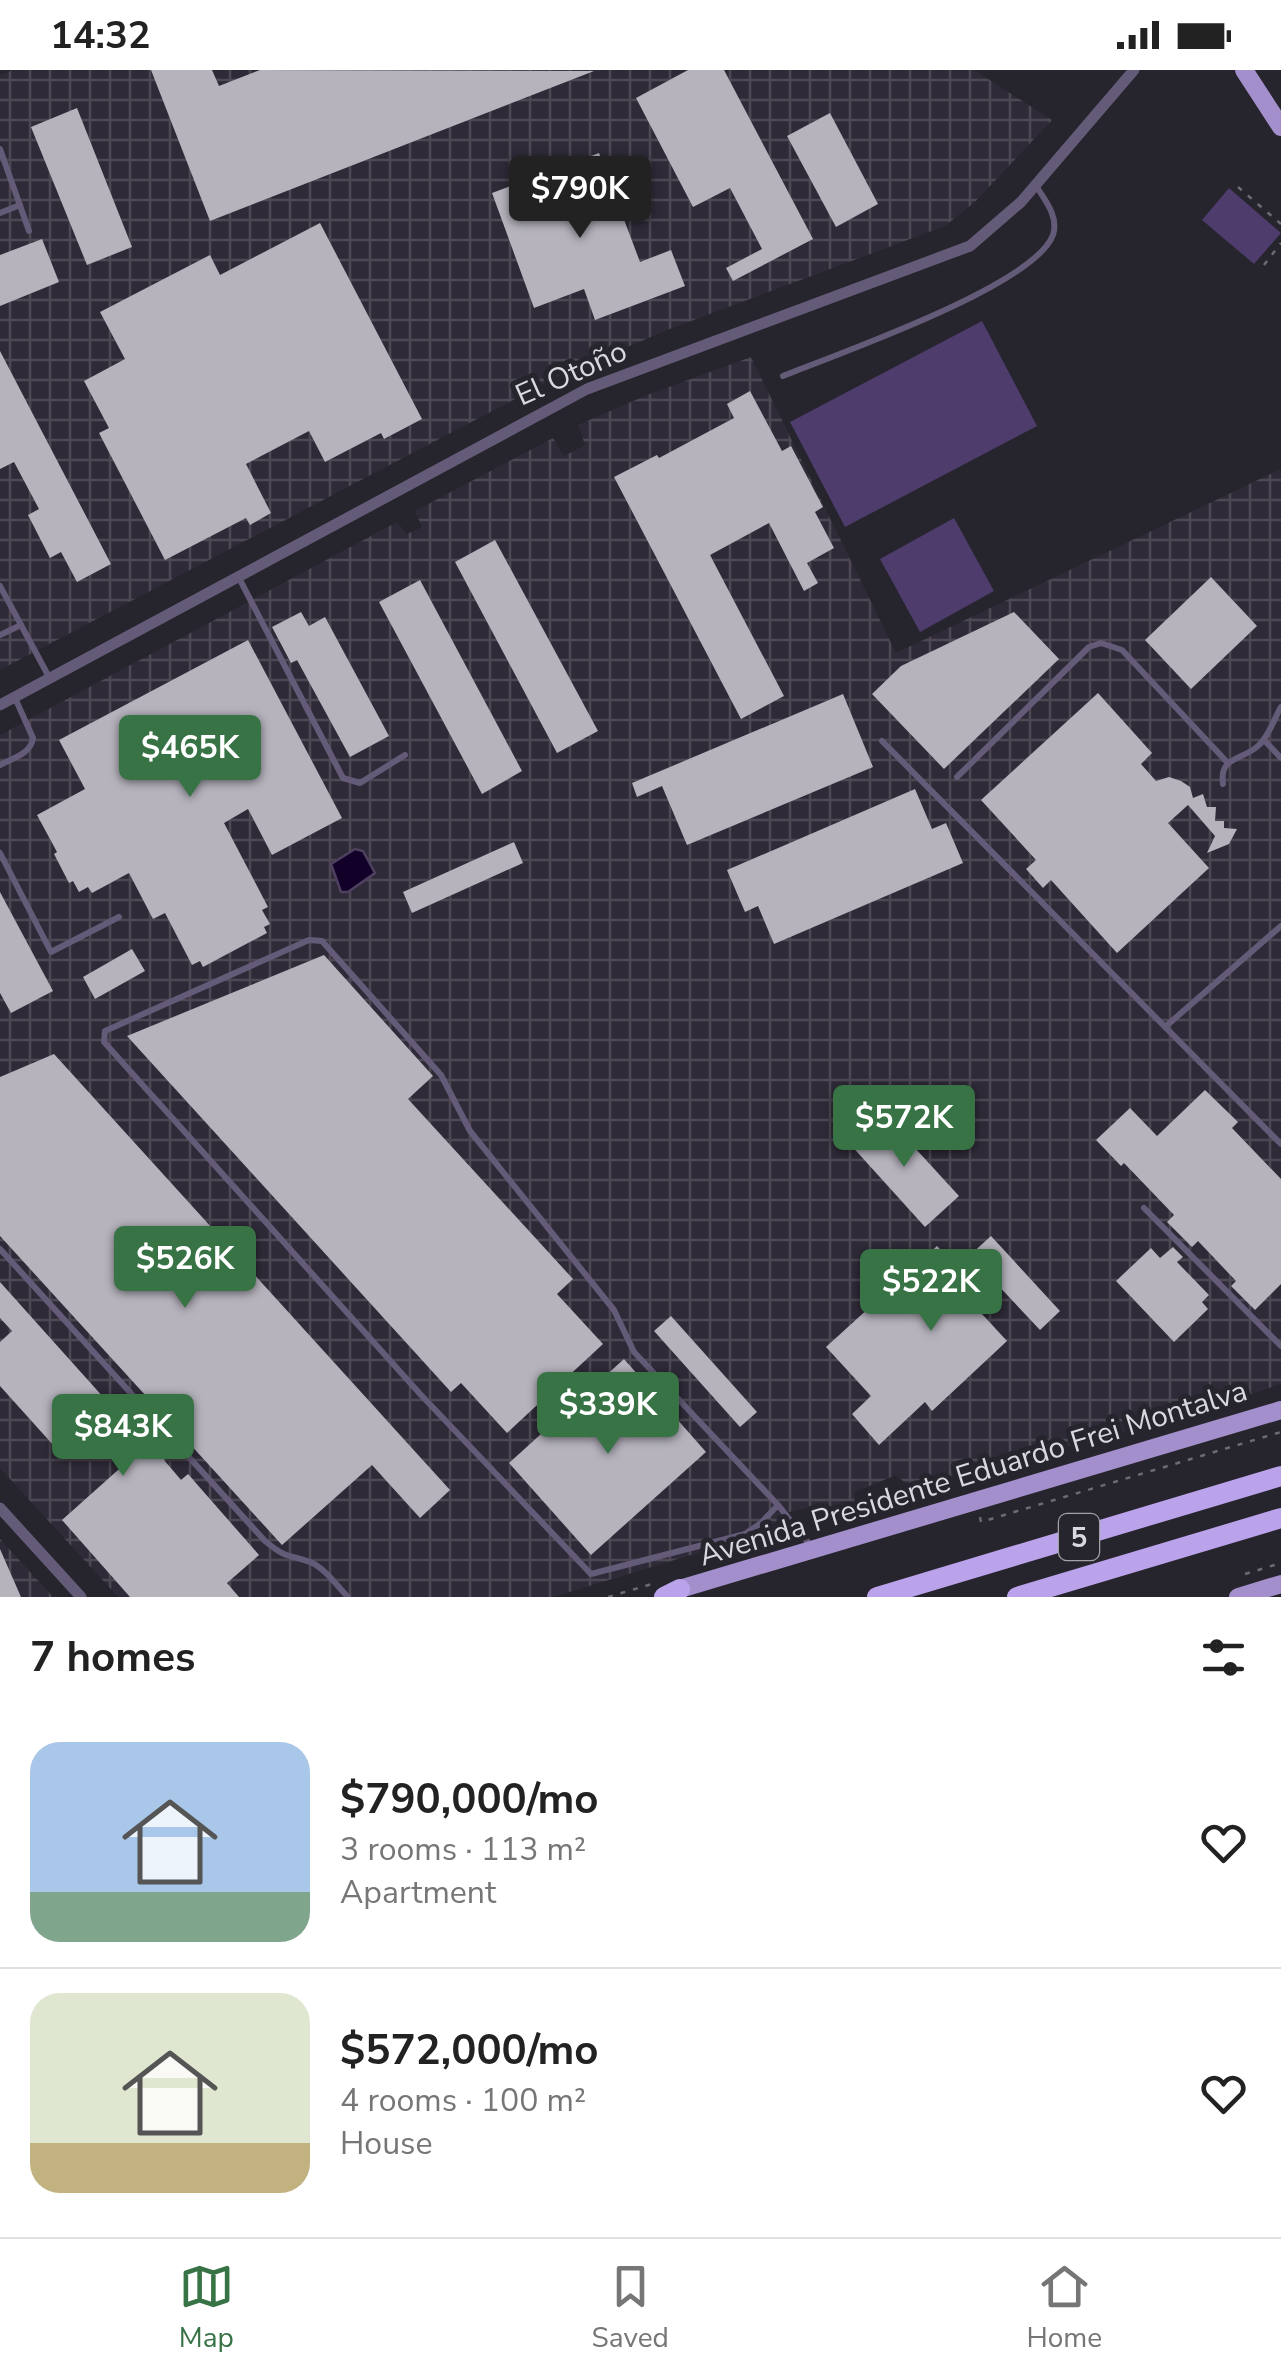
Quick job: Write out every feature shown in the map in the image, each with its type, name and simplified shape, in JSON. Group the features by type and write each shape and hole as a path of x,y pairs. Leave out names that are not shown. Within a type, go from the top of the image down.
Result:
{"highway":[{"name":"5","path":"877,1597 1281,1476"},
{"name":"5","path":"1016,1597 1281,1518"}],"main road":[{"path":"1244,70 1281,127"},
{"name":"Avenida Presidente Eduardo Frei Montalva","path":"672,1593 1281,1410"},
{"path":"1238,1597 1281,1584"}],"street":[{"name":"El Otoño","path":"0,706 586,389 970,246 1036,186 1134,70"},
{"path":"0,1508 81,1597"}],"lane":[{"path":"0,149 4,173 29,230"},
{"path":"783,376 1001,282 1042,251 1054,233 1054,217 1036,186"},
{"path":"0,213 20,206"},
{"path":"237,575 343,778 360,783 404,756"},
{"path":"0,586 50,678"},
{"path":"0,636 21,625"},
{"path":"956,777 1089,647 1101,643 1122,650 1227,762"},
{"path":"0,765 30,749 34,738 15,698"},
{"path":"1223,784 1221,772 1227,762 1257,748 1281,707"},
{"path":"1264,740 1281,758"},
{"path":"882,742 1281,1144"},
{"path":"0,854 52,952 120,917"},
{"path":"1165,1027 1281,926"},
{"path":"778,1504 762,1523 745,1534 591,1574 421,1395 104,1042 105,1031 309,940 322,941 441,1075 470,1131 614,1310 634,1352 778,1504 814,1549"},
{"path":"1144,1208 1281,1346"},
{"path":"0,1249 265,1541 284,1556 322,1569 348,1597"}],"path":[{"path":"1238,187 1281,224"},
{"path":"1264,265 1281,243"},
{"path":"981,1522 1281,1432"},
{"path":"1245,1574 1281,1563"}],"shaded area":[{"path":"13,70 974,70 1052,120 975,202 945,226 667,330 557,377 0,670 0,75"},
{"path":"1229,188 1281,233 1254,264 1202,220"},
{"path":"982,321 1037,426 845,527 790,422"},
{"path":"751,357 896,653 1281,469 1281,1384 1208,1409 911,1488 896,1475 855,1492 854,1508 818,1518 807,1508 785,1513 777,1517 776,1529 553,1597 118,1597 0,1468 0,735 397,522 407,534 422,527 415,511 553,438 564,456 585,445 578,425"},
{"path":"954,518 994,591 920,632 880,559"},
{"path":"355,849 363,851 375,873 348,892 341,892 331,864"},
{"path":"0,1539 53,1597 0,1597"}],"building":[{"path":"151,70 212,70 219,86 260,70 594,71 210,221"},
{"path":"688,70 724,70 813,239 733,281 726,268 762,249 730,188 693,207 636,98"},
{"path":"77,108 132,247 87,265 31,127"},
{"path":"830,113 878,204 836,227 787,136"},
{"path":"599,153 640,262 671,250 685,286 595,320 584,289 534,308 492,193"},
{"path":"320,223 422,419 384,439 381,433 325,462 309,431 246,464 271,513 250,525 246,518 165,560 99,433 109,428 84,381 125,359 100,312 210,255 220,275"},
{"path":"42,239 59,282 0,306 0,255"},
{"path":"0,351 111,564 77,582 61,552 50,558 28,515 39,509 14,462 0,469"},
{"path":"750,391 782,451 791,446 823,507 815,512 834,548 807,563 818,583 804,591 769,523 710,555 784,696 741,719 614,477 734,418 727,404"},
{"path":"495,540 598,731 557,753 455,562"},
{"path":"1211,577 1257,626 1191,689 1145,640"},
{"path":"420,580 522,771 482,794 379,602"},
{"path":"301,612 309,626 325,617 389,736 350,757 297,660 291,663 272,627"},
{"path":"1014,612 1059,659 944,769 872,694 901,666"},
{"path":"248,640 342,818 272,855 248,809 224,823 268,907 262,910 270,924 264,927 267,933 203,967 200,961 192,965 165,913 153,919 129,873 92,893 88,887 79,892 73,881 69,883 37,815 85,789 59,740"},
{"path":"1098,693 1152,753 1141,764 1156,781 1169,777 1190,787 1193,798 1203,794 1207,807 1216,807 1215,821 1224,821 1224,828 1237,829 1229,844 1207,853 1215,836 1188,805 1168,823 1209,868 1117,953 1051,880 1043,888 1026,869 1036,860 981,800"},
{"path":"843,694 873,767 687,845 662,786 637,797 632,783"},
{"path":"915,789 932,829 946,823 963,863 774,944 758,906 745,912 727,870"},
{"path":"514,842 523,863 412,913 403,892"},
{"path":"0,892 53,991 11,1013 0,993"},
{"path":"132,949 145,971 95,999 83,977"},
{"path":"324,955 433,1076 408,1099 573,1279 557,1294 603,1344 507,1433 461,1383 451,1392 127,1036"},
{"path":"54,1054 450,1490 420,1518 372,1465 282,1545 0,1236 0,1077"},
{"path":"1205,1090 1238,1122 1232,1128 1281,1179 1281,1284 1255,1310 1231,1286 1236,1281 1198,1241 1192,1247 1167,1222 1174,1215 1096,1140 1130,1108 1157,1136"},
{"path":"882,1112 959,1196 925,1227 849,1143"},
{"path":"991,1236 1060,1311 1040,1330 993,1280 970,1301 1007,1341 932,1411 925,1402 879,1445 852,1414 871,1396 826,1347 937,1246 957,1267"},
{"path":"1173,1247 1183,1257 1177,1262 1209,1295 1202,1302 1208,1309 1174,1342 1116,1281 1151,1248 1160,1258"},
{"path":"0,1282 104,1398 109,1394 130,1418 142,1425 169,1455 164,1460 181,1480 188,1474 259,1555 227,1583 239,1597 130,1597 62,1520 127,1462 87,1416 54,1446 0,1386 0,1342 12,1331 0,1318"},
{"path":"671,1316 757,1412 740,1427 654,1331"},
{"path":"624,1359 706,1452 591,1555 509,1463"},
{"path":"0,1549 21,1597 0,1597"}]}
